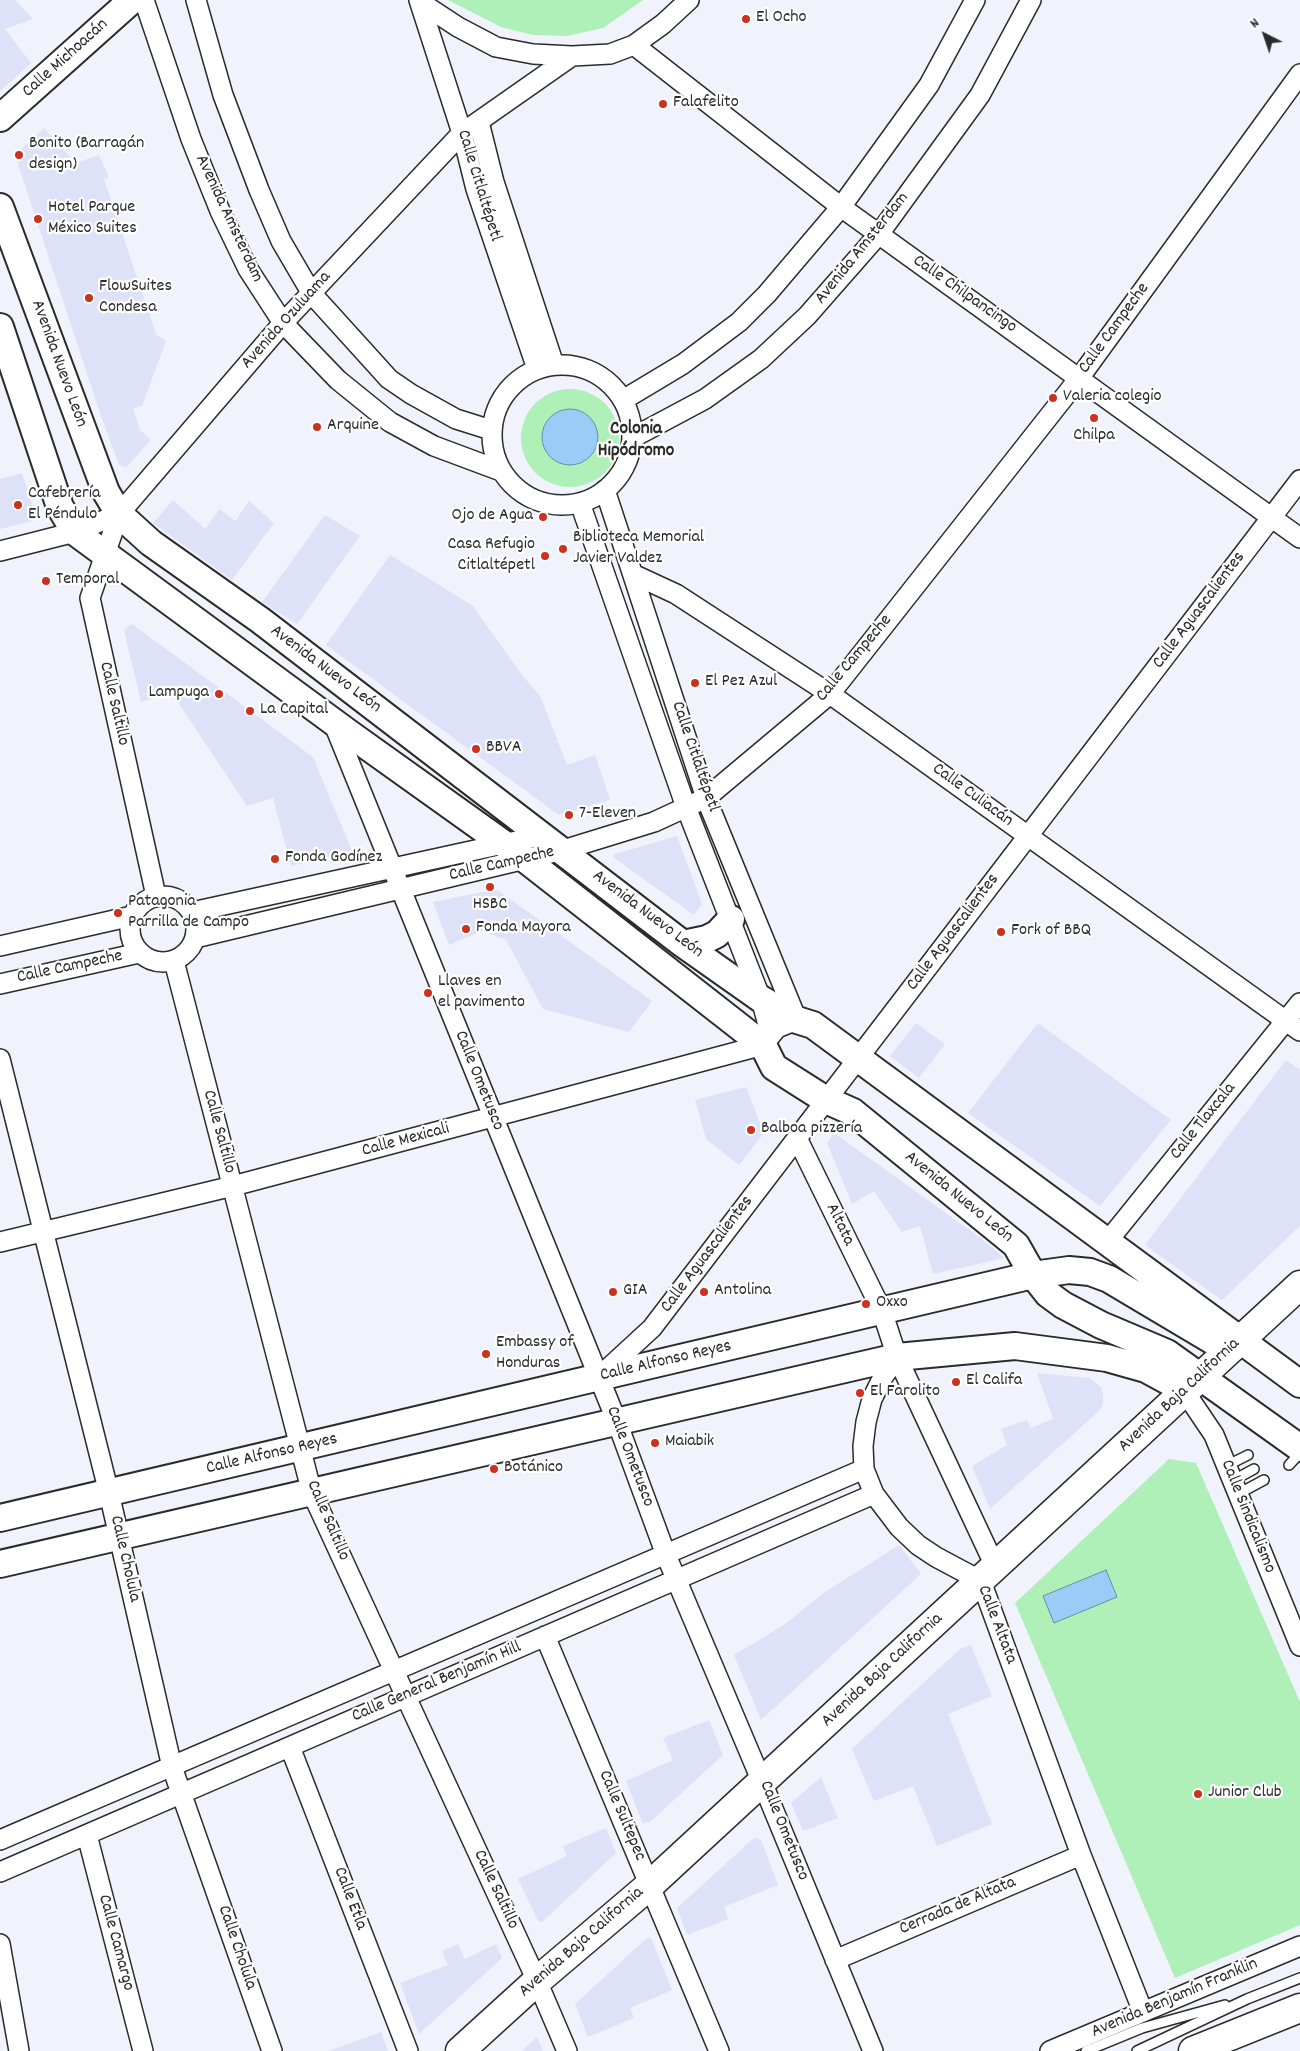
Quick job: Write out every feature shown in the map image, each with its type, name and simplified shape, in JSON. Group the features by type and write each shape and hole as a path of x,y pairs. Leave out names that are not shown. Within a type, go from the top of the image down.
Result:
{"main road":[{"name":"Calle Michoacán","path":"0,118 132,0"},
{"name":"Avenida Nuevo León","path":"0,207 106,492 119,514 151,542 260,620 683,944 761,999 797,1020 813,1026 1107,1242 1300,1397"},
{"name":"Avenida Nuevo León","path":"0,327 60,507 75,532 333,722 525,859 763,1045 774,1067 826,1100 853,1112 1016,1245 1033,1275 1048,1294 1062,1305 1101,1325 1167,1353 1193,1384 1287,1446"},
{"path":"683,944 707,939 717,934 730,919"},
{"name":"Calle Alfonso Reyes","path":"0,1518 301,1449 1033,1275 1069,1270 1090,1272 1109,1279 1234,1345"},
{"name":"Avenida Baja California","path":"460,2051 537,1981 650,1885 1300,1285"},
{"name":"Avenida Nuevo León","path":"1234,1345 1300,1384"},
{"path":"0,1564 897,1357 1015,1346 1107,1358 1146,1369 1170,1382 1193,1384"},
{"path":"1193,2051 1300,2008"}],"street":[{"name":"Avenida Amsterdam","path":"144,0 191,139 220,211 248,269 283,323 338,380 390,422 434,446 501,471"},
{"path":"196,0 223,95 259,190 281,241 312,294 389,379 411,394 456,419 491,430"},
{"path":"420,1 458,27 496,47 533,54 572,56 610,54 634,45 689,0"},
{"path":"623,400 683,364 739,322 768,294 841,207 929,85 975,0"},
{"name":"Avenida Amsterdam","path":"632,438 705,399 761,360 807,316 879,234 980,95 1031,0"},
{"name":"Calle Citlaltépetl","path":"420,1 462,134 476,189 546,367"},
{"name":"Calle Chilpancingo","path":"634,45 841,207 1080,377 1300,538"},
{"name":"Avenida Ozuluama","path":"119,514 283,323 462,134 572,56"},
{"name":"Calle Campeche","path":"192,912 503,844 553,843 654,822 706,798 830,694 1080,377 1300,74"},
{"name":"Calle Citlaltépetl","path":"479,122 546,367"},
{"path":"476,189 494,182"},
{"path":"574,365 594,372 611,384 623,400 629,414 632,438 628,458 619,475 605,490 580,503 558,505 535,500 516,488 501,471 493,450 491,430 496,410 505,393 520,378 546,367 574,365"},
{"name":"Calle Aguascalientes","path":"599,1378 652,1328 1300,480"},
{"name":"Calle Citlaltépetl","path":"605,490 706,798 797,1020"},
{"name":"Calle Citlaltépetl","path":"580,503 686,807 761,999"},
{"path":"0,551 75,532 119,514"},
{"name":"Calle Saltillo","path":"119,514 90,598 156,896"},
{"name":"Calle Culiacán","path":"634,575 676,594 830,694 1293,1026"},
{"name":"Calle Ometusco","path":"333,722 617,1422 666,1556 873,2051"},
{"name":"Calle Campeche","path":"195,938 525,859 553,843"},
{"path":"156,896 177,899 192,912 196,930 195,938 190,948 174,961 156,962 139,953 130,936 132,916 146,900 156,896"},
{"name":"Calle Campeche","path":"0,946 132,916"},
{"name":"Calle Campeche","path":"0,984 139,953"},
{"name":"Calle Saltillo","path":"174,961 312,1493 537,1981 566,2051"},
{"path":"761,999 768,1025 763,1045"},
{"name":"Calle Tlaxcala","path":"1107,1242 1293,1026 1300,1003"},
{"path":"763,1045 777,1028 797,1020"},
{"name":"Calle Mexicali","path":"0,1242 232,1186 763,1045"},
{"name":"Calle Cholula","path":"0,1059 108,1493 172,1766 272,2051"},
{"name":"Altata","path":"797,1138 882,1311 897,1357"},
{"name":"Calle Altata","path":"897,1357 883,1377 872,1399 863,1446 864,1469 874,1494 887,1513 918,1545 988,1573"},
{"name":"Calle Altata","path":"897,1357 988,1573 1081,1855 1143,2012"},
{"name":"Calle Sindicalismo","path":"1193,1384 1300,1646"},
{"name":"Calle General Benjamín Hill","path":"0,1840 666,1556 864,1469"},
{"name":"Calle General Benjamín Hill","path":"0,1872 874,1494"},
{"name":"Calle Sultepec","path":"545,1636 719,2051"},
{"name":"Calle Etla","path":"290,1747 408,2051"},
{"name":"Calle Camargo","path":"87,1835 143,2051"},
{"name":"Cerrada de Altata","path":"835,1960 1081,1855"},
{"path":"0,1944 19,2051"},
{"name":"Avenida Benjamín Franklin","path":"1050,2051 1300,1946"}],"lane":[{"path":"1232,1480 1248,1454"},
{"path":"1232,1480 1254,1469"},
{"path":"1232,1480 1264,1480"},
{"path":"1137,2051 1247,1999 1300,1978"},
{"path":"1086,2051 1142,2028 1247,1999"}],"shaded area":[{"path":"0,0 15,0 33,19 5,29 31,63 0,91"},
{"path":"44,128 76,163 99,155 109,177 104,179 156,334 166,341 142,406 133,409 140,430 151,440 126,468 119,465 102,419 15,155"},
{"path":"22,473 37,520 0,529 0,479"},
{"path":"173,500 205,529 220,509 235,521 249,501 274,523 232,580 153,523"},
{"path":"325,515 360,536 297,624 262,602"},
{"path":"390,555 475,607 522,675 540,696 557,739 556,742 558,742 567,765 595,755 610,800 559,815 326,645"},
{"path":"132,624 313,757 352,851 291,866 273,798 247,806 172,693 141,702 124,630"},
{"path":"677,836 702,904 694,915 613,857 615,854"},
{"path":"493,890 499,891 652,1001 629,1032 543,1009 506,940 482,931 449,945 433,902"},
{"path":"916,1023 945,1044 919,1078 890,1056"},
{"path":"1038,1023 1171,1120 1100,1206 968,1113"},
{"path":"1286,1060 1300,1070 1300,1226 1222,1300 1145,1245"},
{"path":"746,1087 764,1133 739,1165 706,1139 695,1100"},
{"path":"834,1133 982,1239 1004,1258 933,1274 920,1226 902,1232 874,1191 852,1204 827,1143"},
{"path":"1037,1373 1090,1378 1101,1387 1103,1404 1099,1411 990,1509 972,1466 1007,1445 1001,1429 1027,1420 1031,1428 1053,1419"},
{"path":"899,1545 921,1574 761,1720 734,1655 784,1625 825,1592"},
{"path":"971,1645 992,1696 948,1714 992,1824 937,1846 913,1786 874,1801 852,1749 960,1649"},
{"path":"709,1720 723,1755 651,1821 643,1824 626,1781 673,1760 663,1738"},
{"path":"821,1777 838,1818 803,1831 791,1803"},
{"path":"606,1828 616,1853 542,1922 538,1921 518,1879 567,1856 563,1846"},
{"path":"754,1838 761,1840 778,1885 724,1907 728,1919 687,1935 677,1908"},
{"path":"647,1938 651,1938 672,1990 630,2008 634,2018 588,2037 575,2004"},
{"path":"458,1944 465,1959 496,1944 502,1958 419,2034 400,1983 448,1965 442,1951"},
{"path":"381,2032 388,2051 329,2051 348,2044"},
{"path":"537,2037 543,2051 522,2051"}],"green space":[{"path":"448,0 643,0 603,28 567,36 533,35 501,27"},
{"path":"570,389 589,393 604,404 615,419 619,438 615,457 604,472 589,483 570,487 551,483 536,472 525,457 521,438 525,419 536,404 551,393"},
{"name":"Junior Club","path":"1169,1459 1196,1463 1300,1702 1300,1925 1175,1978 1015,1603"}],"water":[{"path":"564,409 576,409 586,413 594,421 598,437 594,453 586,461 576,465 564,465 554,461 546,453 542,443 542,431 546,421 554,413"},
{"path":"1106,1570 1117,1597 1054,1623 1043,1596"}],"place":[{"name":"El Ocho","path":"746,19"},
{"name":"Falafelito","path":"663,104"},
{"name":"Bonito (Barragán design)","path":"19,155"},
{"name":"Hotel Parque México Suites","path":"38,219"},
{"name":"FlowSuites Condesa","path":"89,298"},
{"name":"Valeria colegio","path":"1053,398"},
{"name":"Chilpa","path":"1094,418"},
{"name":"Arquine","path":"317,427"},
{"name":"Cafebrería El Péndulo","path":"18,505"},
{"name":"Ojo de Agua","path":"543,517"},
{"name":"Biblioteca Memorial Javier Valdez","path":"563,549"},
{"name":"Casa Refugio Citlaltépetl","path":"545,556"},
{"name":"Temporal","path":"46,581"},
{"name":"El Pez Azul","path":"695,683"},
{"name":"Lampuga","path":"219,694"},
{"name":"La Capital","path":"250,711"},
{"name":"BBVA","path":"476,749"},
{"name":"7-Eleven","path":"569,815"},
{"name":"Fonda Godínez","path":"275,859"},
{"name":"HSBC","path":"490,887"},
{"name":"Patagonia Parrilla de Campo","path":"118,913"},
{"name":"Fonda Mayora","path":"466,929"},
{"name":"Fork of BBQ","path":"1001,932"},
{"name":"Llaves en el pavimento","path":"428,993"},
{"name":"Balboa pizzería","path":"751,1130"},
{"name":"GIA","path":"613,1292"},
{"name":"Antolina","path":"704,1292"},
{"name":"Oxxo","path":"866,1304"},
{"name":"Embassy of Honduras","path":"486,1354"},
{"name":"El Califa","path":"956,1382"},
{"name":"El Farolito","path":"860,1393"},
{"name":"Maiabik","path":"655,1443"},
{"name":"Botánico","path":"494,1469"},
{"name":"Junior Club","path":"1198,1794"}],"district":[{"name":"Colonia Hipódromo","path":"636,441"}]}
